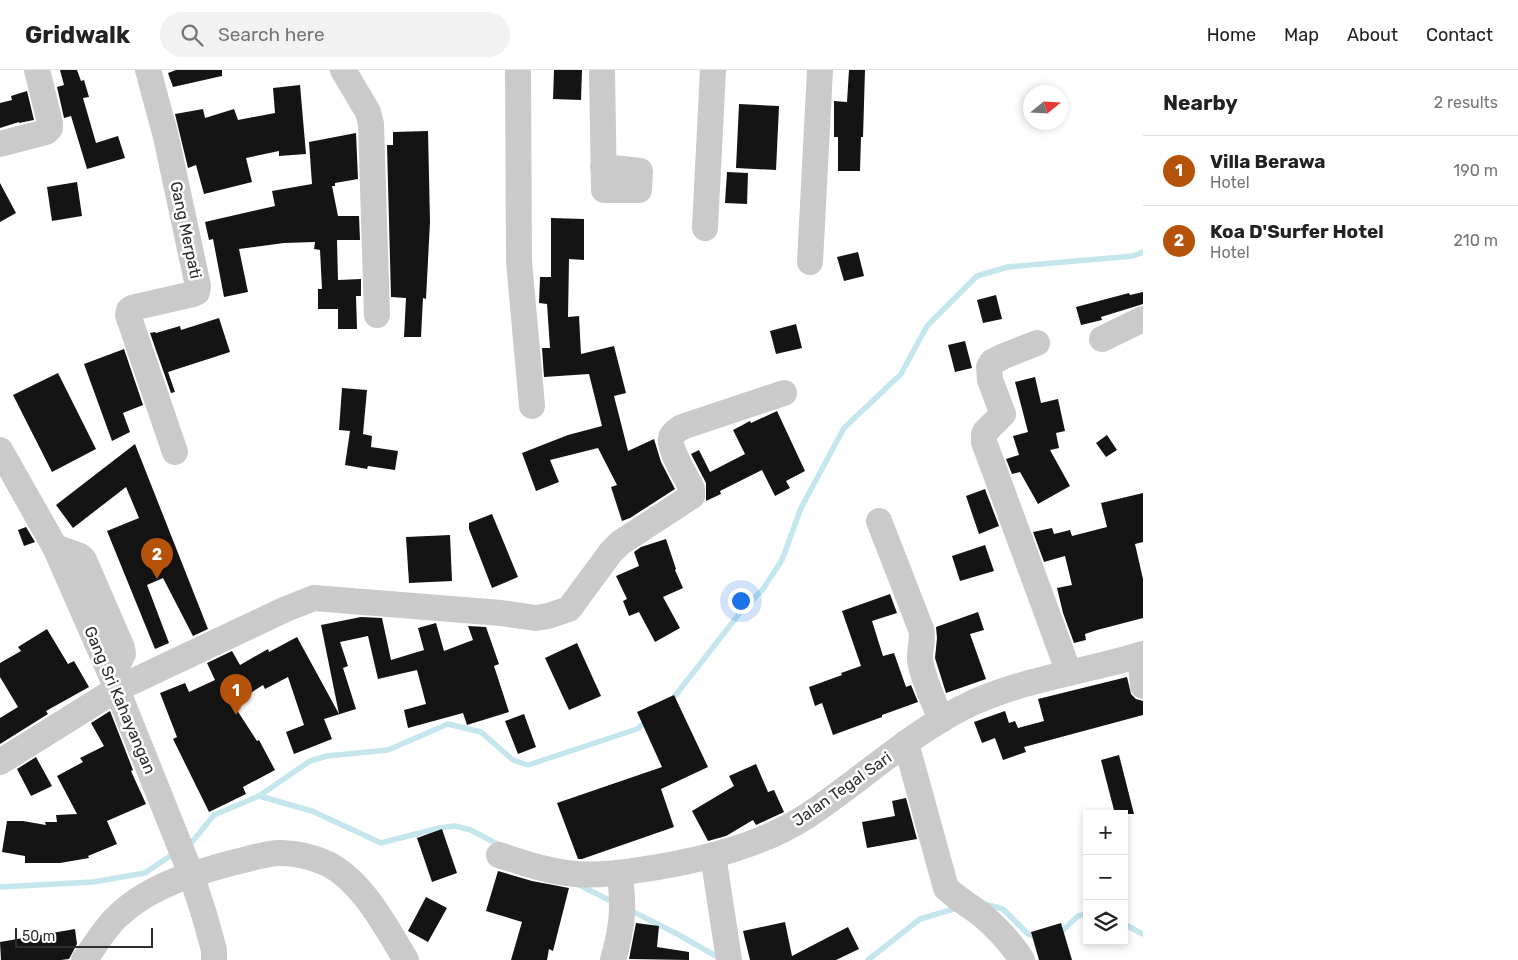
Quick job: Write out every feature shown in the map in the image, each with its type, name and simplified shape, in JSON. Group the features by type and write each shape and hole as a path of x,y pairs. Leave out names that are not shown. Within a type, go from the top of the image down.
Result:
{"street":[{"path":"0,144 46,132 50,128 36,70"},
{"path":"46,70 57,114"},
{"name":"Gang Merpati","path":"148,70 166,137 198,286 197,292 193,294 132,308 129,310 128,315 175,452"},
{"path":"343,70 368,112 371,124 377,315"},
{"path":"518,70 519,261 532,406"},
{"path":"602,70 603,167"},
{"path":"705,228 713,70"},
{"path":"810,262 820,70"},
{"path":"1102,339 1141,327"},
{"path":"1037,343 992,362 989,367 990,380 1003,414 984,434 984,442 1070,673"},
{"path":"0,762 114,683 314,598 492,612 536,618 569,609 610,552 620,543 692,496 692,489 672,447 671,438 673,434 682,427 784,393"},
{"name":"Gang Sri Kahayangan","path":"0,450 55,547 114,683 191,874 214,950 214,960"},
{"path":"879,521 921,629 921,666 941,720"},
{"path":"1141,654 1143,686"},
{"name":"Jalan Tegal Sari","path":"499,855 562,873 592,874 672,865 713,855 786,828 807,816 906,743 941,720 991,695 1141,654"},
{"path":"906,743 961,899 984,916 1014,947 1022,960"},
{"path":"84,960 117,916 132,904 159,888 191,874 258,856 277,853 294,853 328,864 352,881 379,916 406,960"},
{"path":"713,855 729,960"},
{"path":"613,960 624,907 619,872"}],"building":[{"path":"60,70 77,70 81,81 84,80 89,97 83,98 96,143 118,136 125,158 87,169 71,116 64,118 57,87 64,85"},
{"path":"176,70 222,70 222,76 173,87 168,73"},
{"path":"554,70 582,70 581,100 553,99"},
{"path":"849,70 865,70 860,171 838,171 838,137 834,137 834,101 847,102"},
{"path":"300,85 306,154 279,156 279,151 246,158 252,182 204,194 196,165 188,168 175,114 203,109 205,118 234,109 238,120 275,113 273,88"},
{"path":"27,91 34,120 0,128 0,103 12,100 11,96"},
{"path":"739,104 779,106 776,170 736,168"},
{"path":"428,131 430,222 426,299 423,298 421,337 404,337 406,298 391,297 387,145 393,145 393,132"},
{"path":"356,133 358,179 335,183 335,186 332,186 338,216 359,216 360,240 337,240 338,280 361,279 361,296 356,296 357,329 338,329 338,309 318,309 318,289 322,289 320,250 314,249 315,242 284,243 239,249 248,292 224,297 213,239 209,240 205,222 275,206 272,191 312,184 309,142"},
{"path":"727,172 748,173 747,204 725,203"},
{"path":"77,182 82,216 52,221 47,187"},
{"path":"0,183 16,213 0,222"},
{"path":"551,218 584,219 584,260 569,259 568,317 579,316 581,354 614,346 626,393 614,396 628,451 654,439 661,462 675,489 630,518 622,521 611,487 617,485 598,448 550,460 559,482 536,491 522,453 568,435 602,426 589,374 544,377 542,348 550,348 547,304 539,303 540,277 551,277"},
{"path":"858,252 864,276 844,281 837,257"},
{"path":"1143,292 1143,304 1101,317 1102,320 1081,325 1076,307 1129,293 1130,295"},
{"path":"996,295 1002,319 983,323 977,300"},
{"path":"219,318 230,352 168,372 175,392 171,393 150,333 180,326 181,330"},
{"path":"796,324 802,348 776,354 770,331"},
{"path":"965,341 972,368 955,372 948,345"},
{"path":"124,349 143,405 123,413 130,432 112,441 84,364"},
{"path":"58,373 96,449 52,472 13,395"},
{"path":"1035,377 1041,403 1058,399 1065,431 1056,433 1059,448 1050,450 1070,486 1038,504 1020,472 1012,474 1006,459 1019,455 1013,436 1028,432 1015,382"},
{"path":"342,388 367,390 363,434 372,436 371,447 398,451 395,470 368,466 367,469 345,465 350,431 339,430"},
{"path":"777,411 805,471 786,481 790,488 775,496 762,470 720,491 721,494 706,501 706,483 691,454 699,450 710,472 745,454 733,430 750,421 751,423"},
{"path":"1107,435 1117,450 1106,457 1096,443"},
{"path":"135,444 208,629 193,636 163,578 147,585 169,643 155,649 107,531 139,518 126,487 73,528 56,505"},
{"path":"985,489 999,526 979,534 966,496"},
{"path":"1143,493 1143,542 1135,544 1143,579 1143,618 1085,634 1086,640 1074,643 1063,613 1057,588 1072,585 1065,556 1044,562 1033,532 1052,528 1054,534 1070,530 1072,536 1107,527 1101,503"},
{"path":"492,514 518,577 492,588 469,529 469,523"},
{"path":"26,527 35,542 24,546 18,530"},
{"path":"450,535 452,581 409,583 406,537"},
{"path":"666,539 675,570 683,588 663,597 680,628 655,642 639,612 629,616 623,601 627,599 616,576 639,566 634,552 641,547"},
{"path":"985,545 994,571 960,581 952,556"},
{"path":"890,594 897,613 872,621 883,656 894,653 906,687 911,685 918,702 833,735 822,703 815,706 809,687 861,666 842,611"},
{"path":"978,612 984,630 970,634 986,679 946,693 935,658 936,627"},
{"path":"361,617 382,618 391,660 424,650 418,628 436,623 444,651 473,640 468,626 486,627 499,664 494,666 509,712 467,725 463,713 408,728 404,710 426,704 417,670 378,679 368,636 340,642 348,666 343,668 356,709 324,719 332,739 294,754 286,732 304,725 288,677 265,689 263,685 233,704 257,741 259,740 275,770 243,787 246,794 209,812 173,739 177,737 160,693 185,683 189,692 215,680 207,663 232,651 240,665 268,649 269,652 297,637 339,714 321,625"},
{"path":"47,629 68,664 74,661 89,687 46,711 48,714 0,744 0,718 18,707 0,677 0,663 21,651 18,647"},
{"path":"577,643 601,696 569,710 545,658"},
{"path":"1127,677 1131,694 1136,699 1143,701 1143,715 1024,747 1026,752 1003,760 995,738 982,743 974,722 1005,711 1009,723 1015,721 1018,728 1044,721 1038,699"},
{"path":"674,695 708,767 661,789 674,827 578,859 557,803 662,767 637,712"},
{"path":"110,711 133,770 131,771 146,804 107,821 117,844 88,856 89,858 60,863 25,863 25,856 2,852 7,821 23,821 46,825 45,822 57,822 56,815 77,814 57,776 83,762 80,758 104,746 91,723"},
{"path":"524,714 536,747 518,754 505,721"},
{"path":"1119,755 1134,814 1128,814 1128,810 1114,810 1101,760"},
{"path":"36,757 52,786 31,796 17,769"},
{"path":"756,764 768,792 774,790 784,812 756,825 753,820 726,836 708,841 692,811 734,786 729,776"},
{"path":"906,798 917,839 867,848 862,822 895,816 892,801"},
{"path":"442,829 457,873 432,882 417,838"},
{"path":"498,871 532,881 569,888 553,951 549,949 547,960 511,960 522,922 486,911"},
{"path":"426,897 447,908 428,942 408,931"},
{"path":"785,922 792,956 848,927 859,949 836,960 750,960 743,931"},
{"path":"636,923 659,926 657,947 689,952 689,960 629,959"},
{"path":"1061,923 1072,960 1039,960 1031,932"},
{"path":"75,929 77,944 69,959 1,960 0,942"}],"waterway":[{"path":"671,701 739,614 763,589 782,560 801,508 844,428 901,374 927,326 977,276 1008,267 1133,256 1143,252"},
{"path":"259,796 310,761 327,756 388,750 448,724 481,732 513,760 528,765 637,729 647,721"},
{"path":"186,846 192,842 214,815 259,796 312,811 381,843 439,828 455,826 471,830 501,846"},
{"path":"0,887 93,882 145,873 176,852"},
{"path":"579,885 615,903"},
{"path":"985,904 1003,909 1028,934 1039,938"},
{"path":"868,960 920,919 957,908"},
{"path":"628,909 721,959"},
{"path":"1059,934 1078,916 1083,915"},
{"path":"1128,926 1143,934"}],"place":[{"name":"Koa D'Surfer Hotel","path":"157,579"},
{"name":"Villa Berawa","path":"236,715"}]}
